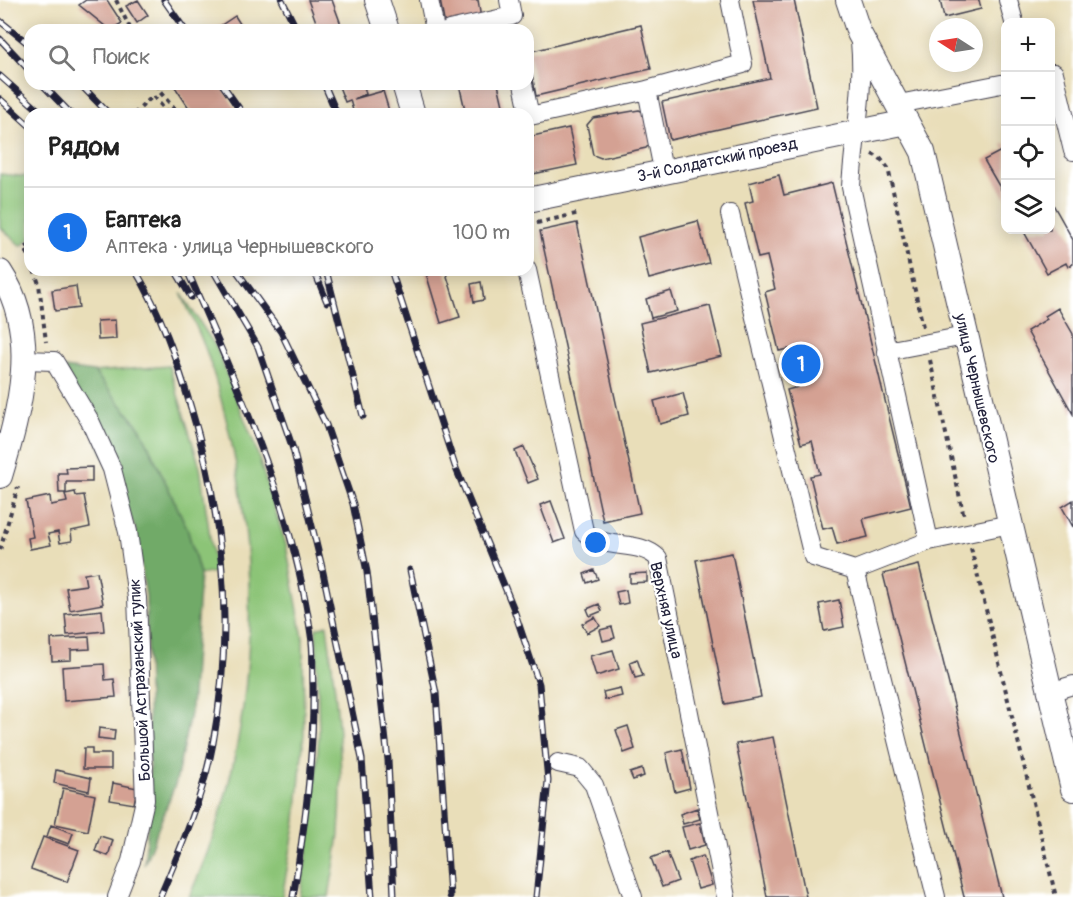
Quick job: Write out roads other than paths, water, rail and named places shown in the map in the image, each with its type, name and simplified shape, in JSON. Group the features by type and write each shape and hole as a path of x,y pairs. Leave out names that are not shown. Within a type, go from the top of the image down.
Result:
{"main road":[{"path":"377,0 385,24"},
{"name":"улица Чернышевского","path":"848,0 859,33 903,113 926,164 1073,789"},
{"path":"406,90 411,108"},
{"name":"3-й Солдатский проезд","path":"534,199 855,131 903,113"},
{"path":"2,463 18,410 25,360 21,317 3,277"}],"street":[{"path":"429,0 434,24"},
{"path":"476,24 512,16 509,0"},
{"path":"534,115 647,90 743,64 730,0"},
{"path":"1008,0 1013,18"},
{"path":"859,33 864,75 861,109 855,131 851,187 929,541"},
{"path":"1055,77 1073,151"},
{"path":"903,113 1001,84"},
{"path":"524,90 528,108"},
{"path":"647,90 663,170"},
{"path":"730,214 813,557 855,570 929,541 1010,524"},
{"name":"Верхняя улица","path":"528,276 584,531 592,539 643,548 657,558 726,897"},
{"path":"886,351 965,336"},
{"name":"Большой Астраханский тупик","path":"25,360 54,362 90,422 112,469 128,532 137,598 144,800 130,861 117,897"},
{"path":"855,570 936,897"},
{"path":"1050,692 1073,685"},
{"path":"558,763 580,768 594,785 633,897"}],"railway":[{"path":"164,0 181,24"},
{"path":"282,0 294,24"},
{"path":"0,21 24,40"},
{"path":"0,39 24,65"},
{"path":"0,76 36,108"},
{"path":"48,90 65,108"},
{"path":"86,90 103,108"},
{"path":"226,90 239,108"},
{"path":"327,90 334,108"},
{"path":"0,99 24,121"},
{"path":"138,276 168,337 186,390 202,449 218,532 224,616 219,701 209,763 191,822 160,897"},
{"path":"179,276 191,297"},
{"path":"190,276 244,403 277,494 303,587 311,635 313,712 310,765 305,818 293,897"},
{"path":"217,276 258,347 293,449 321,563 362,759 372,897"},
{"path":"240,276 281,332 326,425 353,504 367,572 388,760 394,897"},
{"path":"316,276 327,302"},
{"path":"328,276 363,416"},
{"path":"393,276 455,466 513,607 539,684 548,781 536,897"},
{"path":"410,570 436,693 450,896"}],"place":[{"name":"Еаптека","path":"801,364"}]}
